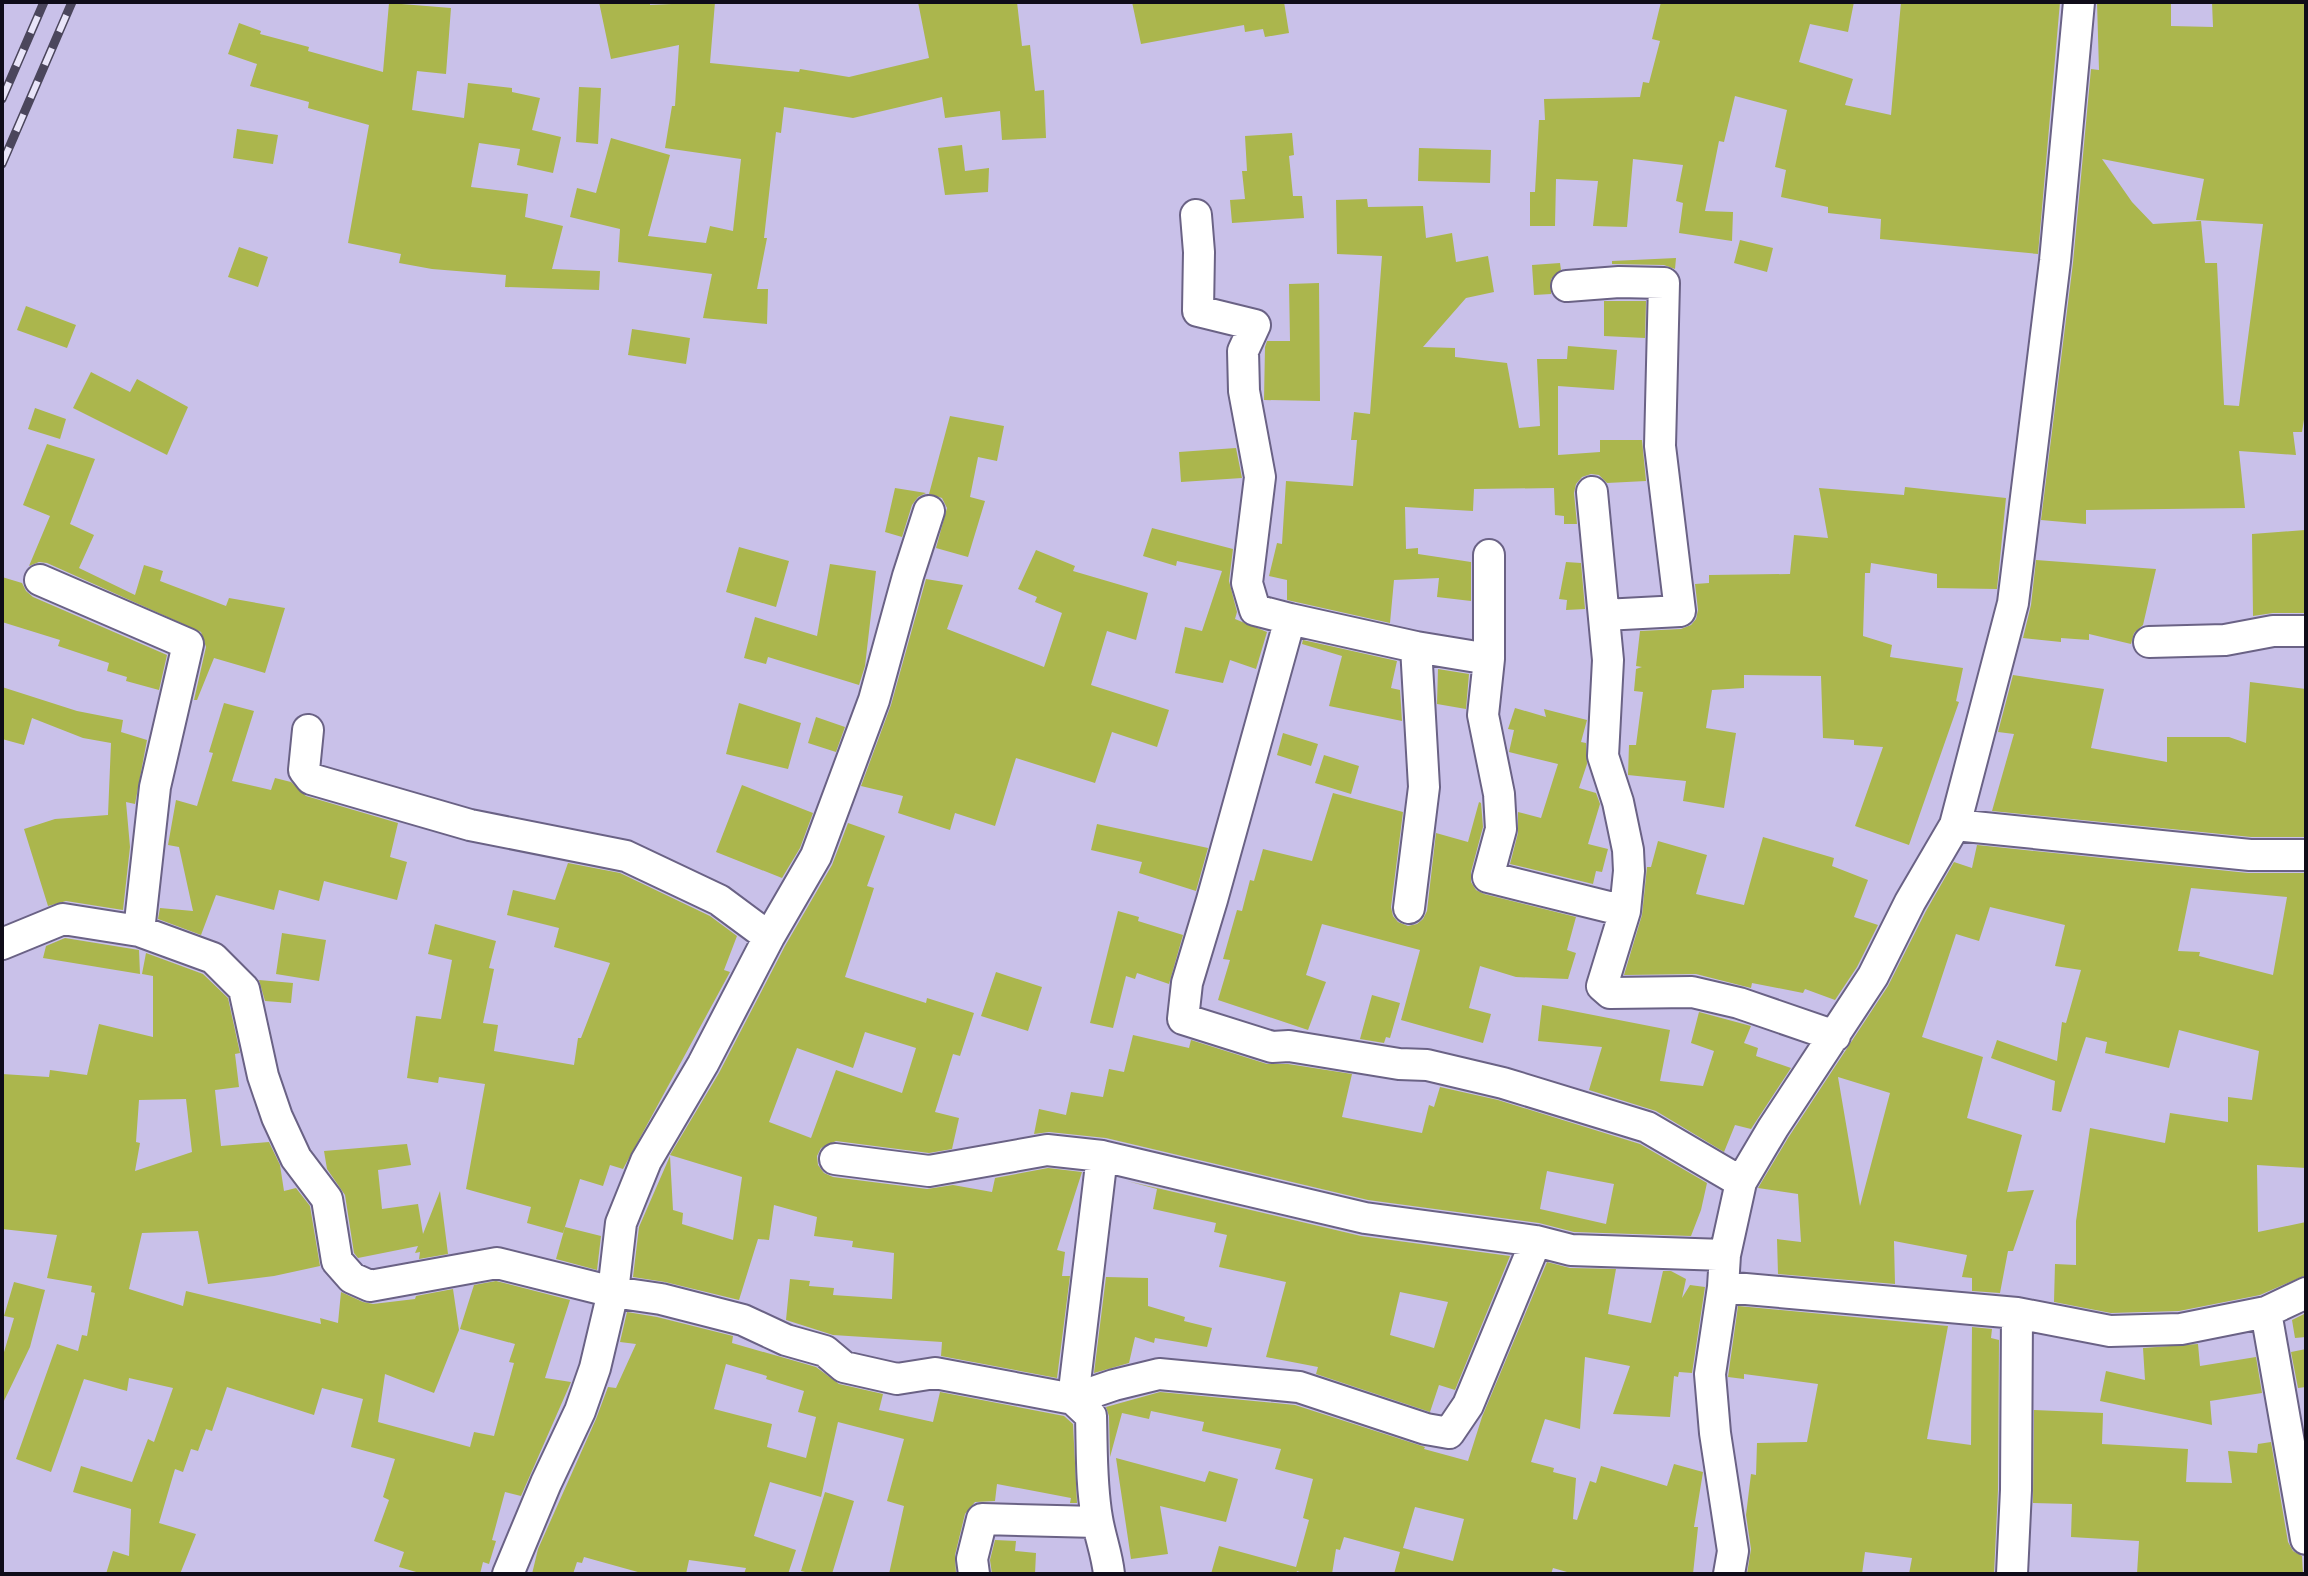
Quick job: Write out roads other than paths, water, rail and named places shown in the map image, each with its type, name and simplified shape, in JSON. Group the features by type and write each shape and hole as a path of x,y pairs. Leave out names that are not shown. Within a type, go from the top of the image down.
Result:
{"street":[{"path":"1729,1574 1733,1551 1715,1433 1710,1374 1725,1255 1741,1182 1873,976 1910,902 1955,825 2013,603 2055,261 2079,2"},
{"path":"1196,215 1198,311 1255,325 1243,351 1244,391 1260,477 1247,583 1255,610 1416,647 1489,659"},
{"path":"1567,286 1664,283 1660,446 1680,611 1604,615"},
{"path":"1592,492 1608,660 1603,756 1618,802 1629,871 1625,911 1602,986 1610,993 1692,992 1739,1003 1835,1036"},
{"path":"508,1574 580,1411 595,1368 613,1292 621,1223 646,1161 703,1064 769,937 816,856 874,700 929,511"},
{"path":"1489,555 1489,659 1483,715 1499,794 1501,829 1488,877 1625,911"},
{"path":"40,580 188,644 155,787 139,931"},
{"path":"1290,619 1187,983 1183,1019 1272,1047 1289,1046 1399,1064 1427,1065 1503,1083 1647,1127 1741,1182"},
{"path":"2149,642 2211,641 2273,631 2306,631"},
{"path":"1409,908 1424,787 1416,647"},
{"path":"308,730 304,770 311,779 470,825 626,856 719,900 769,937"},
{"path":"1955,825 2250,855 2306,855"},
{"path":"2,944 63,919 139,931 213,958 244,989 263,1076 277,1117 296,1158 327,1199 337,1261 352,1278 370,1286 497,1263 743,1320 786,1340 825,1351 844,1367 897,1379 935,1373 1073,1399 1159,1374 1299,1387 1426,1429 1449,1433 1468,1405 1536,1241"},
{"path":"835,1159 929,1171 1047,1150 1102,1156 1365,1218 1536,1241 1571,1250 1725,1255"},
{"path":"1073,1399 1102,1156"},
{"path":"1723,1287 2017,1313 2110,1331 2181,1329 2266,1312 2306,1293"},
{"path":"2266,1312 2306,1539"},
{"path":"2012,1574 2017,1313"},
{"path":"1073,1399 1091,1416 1093,1492 1109,1574"},
{"path":"974,1574 972,1559 982,1519 1097,1522"}],"railway":[{"path":"2,99 44,2"},
{"path":"2,164 72,2"}]}
